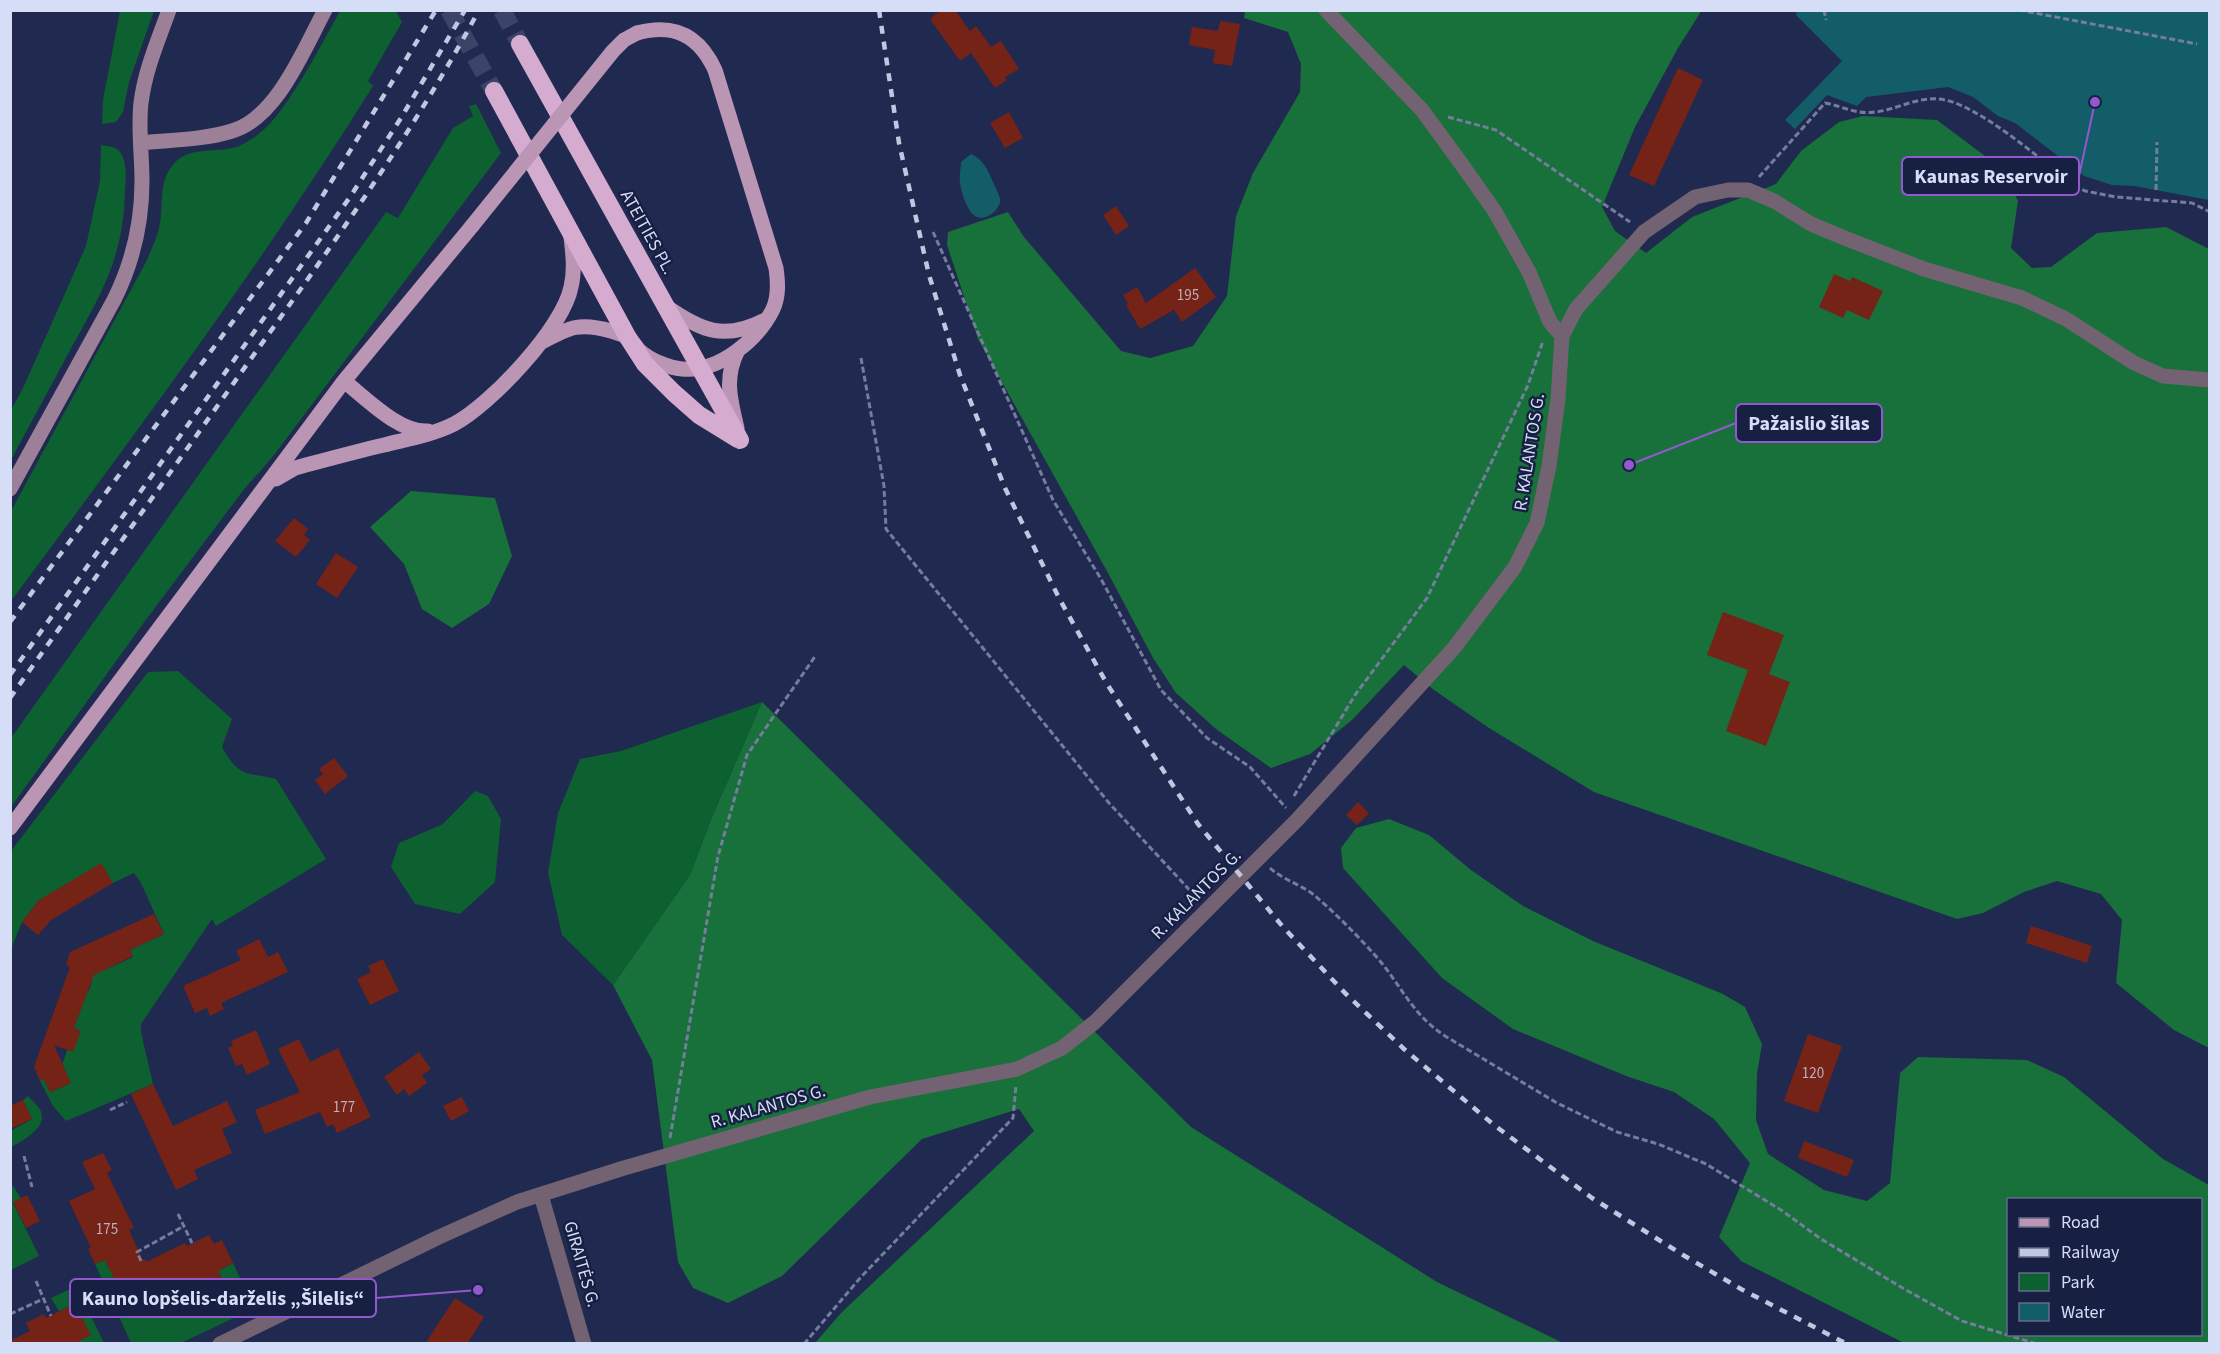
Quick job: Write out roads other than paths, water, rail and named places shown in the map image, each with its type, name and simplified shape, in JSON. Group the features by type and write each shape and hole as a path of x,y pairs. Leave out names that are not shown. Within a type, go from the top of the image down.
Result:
{"highway":[{"name":"ATEITIES PL.","path":"520,44 740,440"},
{"path":"494,91 627,336 645,364 699,415 740,440"}],"main road":[{"path":"10,489 124,279 134,249 141,214 140,105 145,75 169,10"},
{"path":"141,142 214,135 234,131 252,122 267,109 279,92 325,10"},
{"path":"10,828 344,381 613,51 624,40 637,33 662,29 685,35 698,44 712,63 776,268 777,296 773,309 753,336 738,350 714,364 699,368 682,369 662,363 642,353 627,336 594,326 581,325 568,328 542,342"},
{"path":"263,491 279,477 295,468 440,430 456,423 475,410 542,342 564,306 571,288 574,261 570,230"},
{"path":"664,305 690,323 717,332 749,329 766,320"},
{"path":"738,350 728,376 732,409 740,440"},
{"path":"344,381 392,419 407,427 423,431 440,430"}],"street":[{"path":"1326,10 1422,110 1494,210 1529,272 1550,322 1562,336 1576,309 1644,232 1695,196 1748,189 1774,201 1811,224 1847,239 1924,269 2022,298 2066,319 2134,363 2163,376 2210,380"},
{"name":"R. KALANTOS G.","path":"220,1344 485,1215 670,1155 870,1097 1017,1070 1062,1048 1095,1022 1297,820 1454,648 1515,567 1537,523 1544,489 1558,399 1562,336"},
{"name":"GIRAITĖS G.","path":"542,1195 584,1344"}],"water":[{"path":"1797,11 2209,11 2209,200 2134,186 2112,185 2084,176 2015,123 1998,116 1973,97 1948,87 1866,97 1857,106 1827,95 1795,129 1785,120 1842,61 1796,15"},
{"path":"971,154 985,165 1000,199 996,210 989,216 981,218 971,211 961,190 961,162"}],"tunnel":[{"path":"449,10 494,91"},
{"path":"502,10 520,44"}],"railway":[{"path":"10,622 306,223 436,10"},
{"path":"10,675 350,197 401,118 465,10"},
{"path":"10,698 341,232 427,101 479,10"},
{"path":"879,10 899,143 929,275 960,375 1005,488 1059,598 1107,684 1198,824 1283,927 1345,993 1404,1049 1494,1125 1592,1198 1683,1255 1741,1289 1847,1344"}],"place":[{"name":"Kaunas Reservoir","path":"2095,102"},
{"name":"Pažaislio šilas","path":"1629,465"},
{"name":"Kauno lopšelis-darželis „Šilelis“","path":"478,1290"}]}
